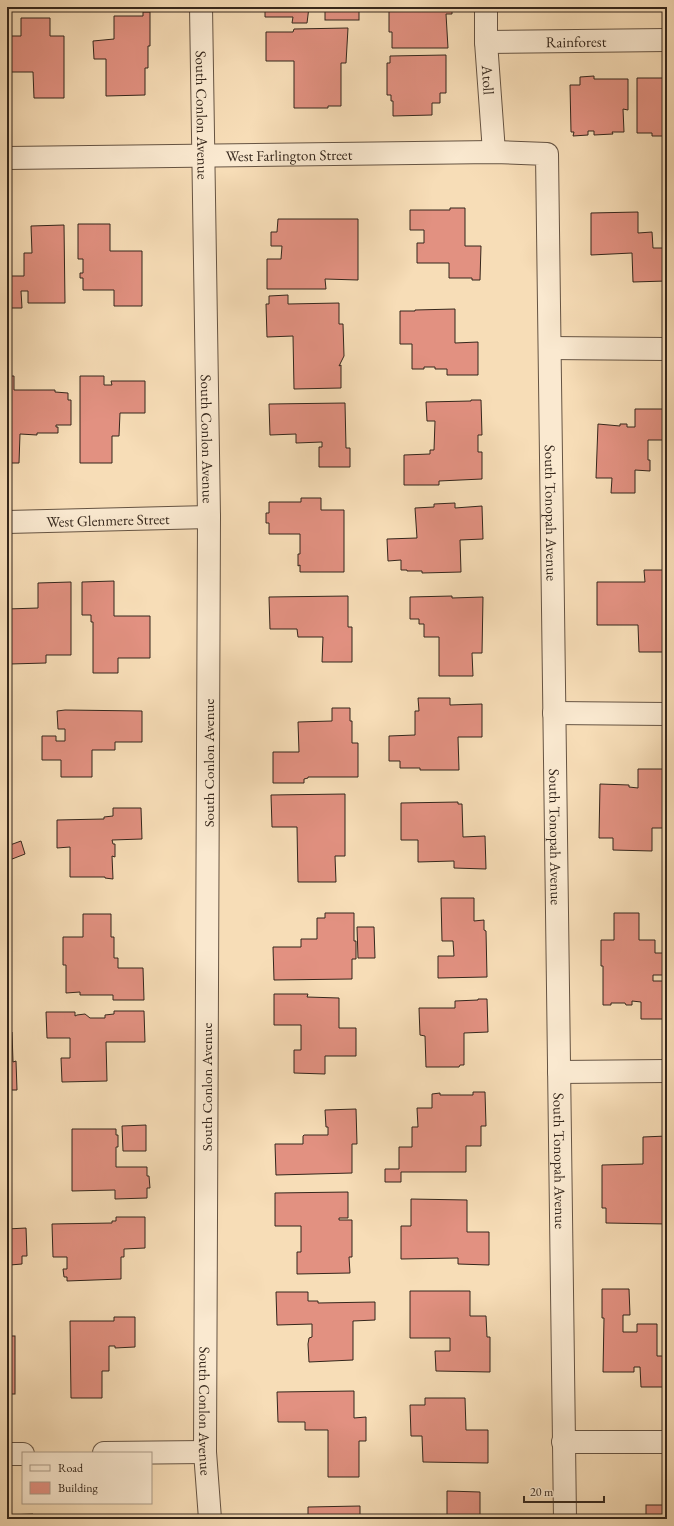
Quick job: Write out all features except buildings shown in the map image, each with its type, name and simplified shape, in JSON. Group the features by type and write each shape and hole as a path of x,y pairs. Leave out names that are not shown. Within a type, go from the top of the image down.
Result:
{"street":[{"name":"South Conlon Avenue","path":"200,7 208,517 205,1452 210,1519"},
{"name":"Atoll","path":"486,7 486,42 494,152"},
{"name":"Rainforest","path":"486,42 667,40"},
{"name":"West Farlington Street","path":"7,158 494,152 547,154"},
{"name":"South Tonopah Avenue","path":"547,154 564,1519"},
{"path":"550,348 667,349"},
{"name":"West Glenmere Street","path":"7,522 208,517"},
{"path":"554,713 667,714"},
{"path":"559,1072 667,1071"},
{"path":"564,1442 667,1442"},
{"path":"152,1453 205,1452"},
{"path":"7,1454 22,1454"}]}
